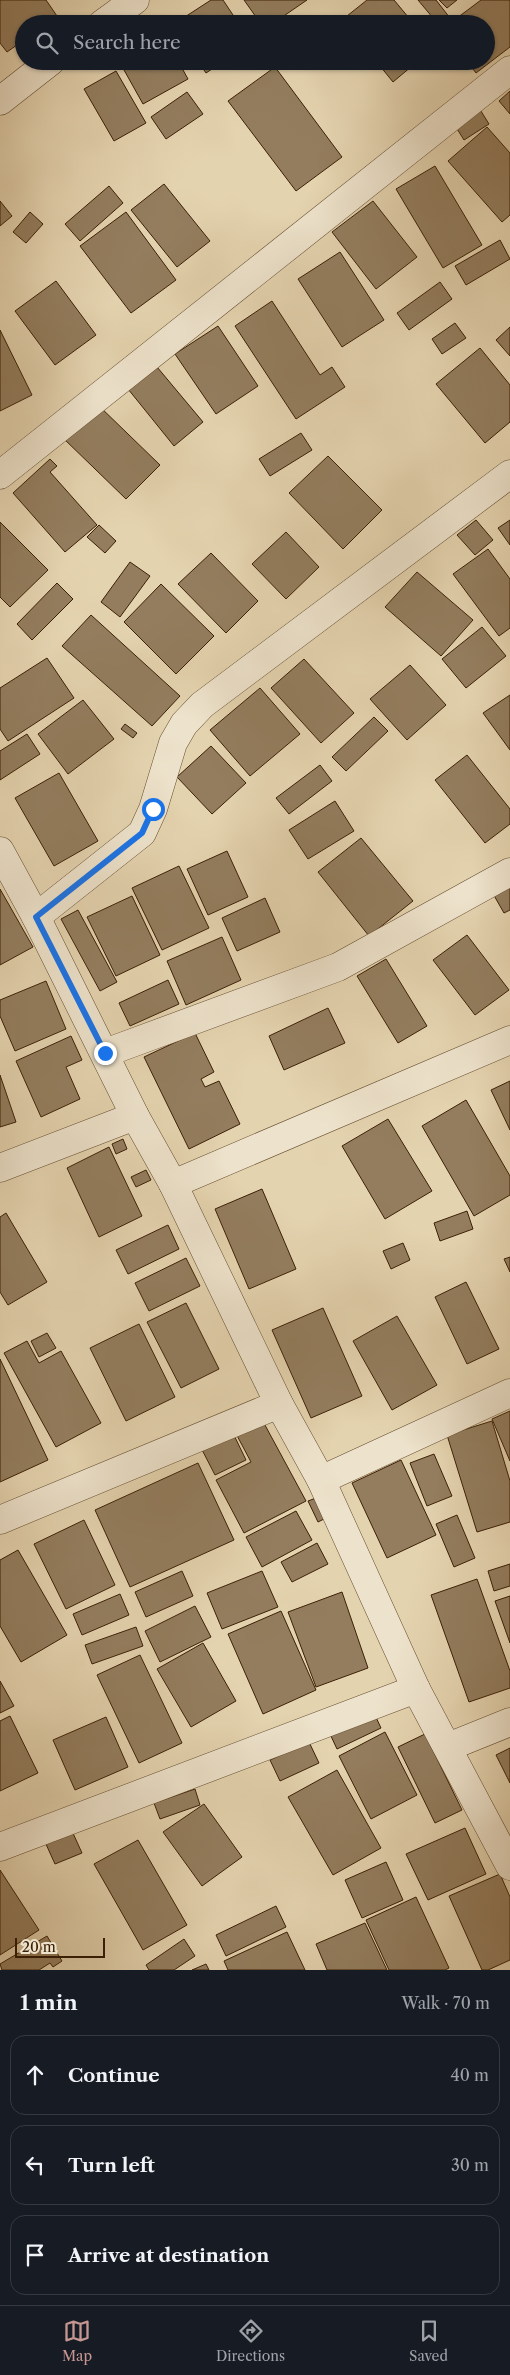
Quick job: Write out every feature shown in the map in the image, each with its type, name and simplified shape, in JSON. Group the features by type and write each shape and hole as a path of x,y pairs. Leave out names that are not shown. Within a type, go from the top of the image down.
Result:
{"street":[{"path":"114,15 135,0"},
{"path":"2,93 37,70"},
{"path":"0,475 510,70"},
{"path":"36,917 142,833 153,809 173,742 184,724 202,705 510,474"},
{"path":"0,851 36,917 135,1116 172,1184 279,1404 321,1480 416,1689 510,1866"},
{"path":"105,1053 338,967 510,872"},
{"path":"172,1184 510,1040"},
{"path":"0,1168 135,1116"},
{"path":"321,1480 510,1393"},
{"path":"0,1520 279,1404"},
{"path":"0,1847 416,1689"},
{"path":"448,1747 510,1722"}],"building":[{"path":"0,0 46,0 56,15 15,15 15,46 7,52 0,43"},
{"path":"211,0 223,0 233,15 188,15"},
{"path":"244,0 307,0 285,15 255,15"},
{"path":"367,0 394,0 406,15 348,15"},
{"path":"418,0 436,0 448,15 430,15"},
{"path":"439,0 457,0 447,8"},
{"path":"481,0 510,0 510,47 495,58 495,15 461,15"},
{"path":"124,70 183,70 188,79 143,104"},
{"path":"271,70 277,70 342,157 296,191 228,101"},
{"path":"383,70 407,70 393,82"},
{"path":"116,71 146,123 114,141 84,89"},
{"path":"510,91 510,114 499,101"},
{"path":"187,92 203,114 166,139 151,117"},
{"path":"479,108 489,124 464,140 454,124"},
{"path":"487,127 510,153 510,215 502,222 448,161"},
{"path":"435,166 482,245 443,268 396,189"},
{"path":"164,184 210,241 177,267 131,210"},
{"path":"109,186 123,203 80,241 65,224"},
{"path":"0,201 12,216 0,226"},
{"path":"373,201 417,257 376,289 332,232"},
{"path":"30,212 43,224 26,243 13,232"},
{"path":"126,212 176,280 131,313 80,246"},
{"path":"500,240 510,259 466,285 455,266"},
{"path":"340,252 384,320 342,347 298,279"},
{"path":"56,281 96,335 55,365 15,311"},
{"path":"440,282 452,299 409,330 397,313"},
{"path":"272,301 320,375 332,367 345,387 296,419 235,326"},
{"path":"455,323 466,338 442,354 432,339"},
{"path":"218,326 258,386 216,414 175,354"},
{"path":"510,327 510,356 496,340"},
{"path":"0,330 32,395 0,411"},
{"path":"480,348 510,385 510,422 485,443 436,384"},
{"path":"152,361 203,422 174,446 124,384"},
{"path":"96,403 160,465 126,499 62,437"},
{"path":"301,433 312,450 270,476 259,459"},
{"path":"328,456 382,510 343,549 289,493"},
{"path":"50,459 57,466 50,472 97,525 65,552 13,493"},
{"path":"476,520 493,540 475,555 457,535"},
{"path":"510,520 510,545 498,528"},
{"path":"0,522 48,570 10,607 0,597"},
{"path":"99,525 116,541 105,553 87,537"},
{"path":"286,532 319,567 286,599 252,564"},
{"path":"488,549 510,579 510,628 499,636 453,574"},
{"path":"211,553 258,601 226,633 178,584"},
{"path":"130,562 150,576 120,617 101,602"},
{"path":"417,572 473,620 441,656 385,607"},
{"path":"57,583 73,599 32,640 17,624"},
{"path":"161,584 214,636 176,674 124,622"},
{"path":"91,615 180,696 152,726 62,646"},
{"path":"482,627 506,656 466,688 442,659"},
{"path":"47,658 74,698 8,741 0,729 0,688"},
{"path":"304,659 354,713 321,743 271,688"},
{"path":"410,665 446,705 407,740 370,699"},
{"path":"260,688 300,734 250,776 210,730"},
{"path":"510,695 510,750 483,713"},
{"path":"83,700 114,739 68,774 38,734"},
{"path":"374,717 388,731 346,771 332,757"},
{"path":"125,724 137,733 133,738 121,729"},
{"path":"27,734 40,754 0,780 0,751"},
{"path":"211,746 246,783 212,814 177,777"},
{"path":"467,755 510,809 510,824 485,843 435,780"},
{"path":"320,765 332,781 289,814 276,798"},
{"path":"59,773 98,841 54,866 15,798"},
{"path":"335,801 354,831 308,859 289,830"},
{"path":"361,838 413,901 369,936 318,872"},
{"path":"227,851 248,897 208,915 187,869"},
{"path":"179,866 209,928 162,950 132,888"},
{"path":"510,881 510,910 504,913 492,892"},
{"path":"0,889 33,947 0,965"},
{"path":"132,896 160,955 116,976 87,917"},
{"path":"265,898 280,932 237,951 222,918"},
{"path":"78,910 117,982 100,991 61,919"},
{"path":"467,935 509,990 475,1015 433,960"},
{"path":"222,937 241,980 186,1005 167,961"},
{"path":"386,959 427,1026 398,1043 357,976"},
{"path":"168,980 179,1004 130,1026 119,1003"},
{"path":"46,981 66,1029 15,1051 0,1016 0,1000"},
{"path":"328,1008 345,1043 284,1070 269,1036"},
{"path":"195,1033 214,1072 201,1079 205,1087 219,1081 240,1124 189,1149 144,1057"},
{"path":"71,1036 82,1060 66,1067 80,1099 41,1117 16,1061"},
{"path":"0,1075 16,1122 0,1127"},
{"path":"510,1081 510,1130 491,1090"},
{"path":"466,1100 510,1176 510,1195 474,1216 422,1126"},
{"path":"388,1119 432,1191 385,1219 342,1146"},
{"path":"123,1139 127,1149 116,1154 112,1144"},
{"path":"109,1147 142,1216 99,1237 67,1168"},
{"path":"146,1170 151,1180 136,1187 131,1177"},
{"path":"262,1189 296,1269 249,1289 215,1209"},
{"path":"467,1211 473,1229 440,1241 434,1223"},
{"path":"6,1213 47,1282 8,1305 0,1292 0,1217"},
{"path":"168,1225 179,1249 128,1274 116,1250"},
{"path":"403,1243 410,1260 391,1269 383,1251"},
{"path":"510,1257 510,1272 504,1259"},
{"path":"186,1258 200,1286 149,1311 135,1283"},
{"path":"466,1282 499,1349 467,1364 435,1297"},
{"path":"186,1303 219,1369 181,1388 147,1322"},
{"path":"323,1308 362,1396 311,1418 272,1330"},
{"path":"397,1316 437,1385 392,1410 353,1341"},
{"path":"139,1324 175,1397 126,1421 90,1348"},
{"path":"47,1333 56,1348 39,1357 31,1341"},
{"path":"27,1341 39,1363 61,1351 101,1423 56,1447 4,1353"},
{"path":"0,1359 48,1460 0,1482"},
{"path":"510,1411 510,1461 492,1419"},
{"path":"259,1414 306,1501 244,1533 216,1480 251,1462 233,1428"},
{"path":"492,1421 510,1481 510,1522 477,1532 447,1435"},
{"path":"230,1427 246,1460 215,1475 198,1442"},
{"path":"434,1454 452,1496 427,1506 410,1463"},
{"path":"401,1460 436,1535 387,1558 352,1483"},
{"path":"198,1463 234,1540 130,1587 95,1510"},
{"path":"316,1498 326,1518 318,1522 308,1501"},
{"path":"296,1511 312,1540 262,1567 246,1537"},
{"path":"457,1515 475,1558 454,1567 436,1524"},
{"path":"84,1520 115,1585 66,1609 34,1544"},
{"path":"317,1543 328,1564 292,1582 281,1562"},
{"path":"18,1550 67,1635 21,1662 0,1626 0,1560"},
{"path":"510,1564 510,1586 494,1591 488,1571"},
{"path":"182,1571 193,1596 146,1617 135,1592"},
{"path":"262,1571 278,1607 222,1629 207,1593"},
{"path":"477,1579 510,1671 510,1688 469,1702 431,1595"},
{"path":"342,1592 368,1668 316,1687 288,1612"},
{"path":"120,1594 129,1615 82,1635 73,1614"},
{"path":"510,1596 510,1643 495,1601"},
{"path":"195,1606 211,1637 160,1662 145,1631"},
{"path":"281,1611 316,1690 263,1714 228,1634"},
{"path":"136,1627 143,1646 92,1664 85,1645"},
{"path":"203,1643 236,1701 191,1727 157,1669"},
{"path":"140,1655 182,1743 139,1763 97,1675"},
{"path":"0,1681 14,1706 0,1713"},
{"path":"374,1713 381,1728 337,1749 330,1734"},
{"path":"10,1716 38,1773 0,1791 0,1721"},
{"path":"106,1717 128,1767 75,1790 53,1740"},
{"path":"385,1732 417,1795 371,1819 339,1756"},
{"path":"425,1734 462,1810 435,1823 398,1747"},
{"path":"309,1742 319,1763 280,1781 270,1760"},
{"path":"510,1748 510,1783 496,1755"},
{"path":"337,1770 381,1848 333,1875 288,1797"},
{"path":"195,1789 200,1805 160,1819 154,1803"},
{"path":"204,1804 242,1857 202,1886 163,1832"},
{"path":"465,1828 486,1874 428,1900 406,1854"},
{"path":"72,1831 82,1853 55,1864 45,1842"},
{"path":"138,1840 187,1925 143,1950 94,1864"},
{"path":"386,1862 403,1900 362,1918 345,1880"},
{"path":"0,1870 39,1930 0,1955"},
{"path":"500,1874 510,1897 510,1960 488,1970 482,1970 449,1896"},
{"path":"416,1897 449,1968 445,1970 389,1970 366,1920"},
{"path":"276,1906 286,1927 226,1956 216,1935"},
{"path":"365,1923 387,1970 327,1970 316,1944"},
{"path":"287,1932 305,1970 228,1970 224,1961"},
{"path":"47,1936 62,1961 53,1967 50,1963 39,1970 2,1970 0,1964"},
{"path":"184,1939 195,1956 174,1970 149,1970 146,1965"},
{"path":"206,1964 209,1970 192,1970"}],"route":[{"path":"105,1053 36,917 142,833 153,809"}]}
